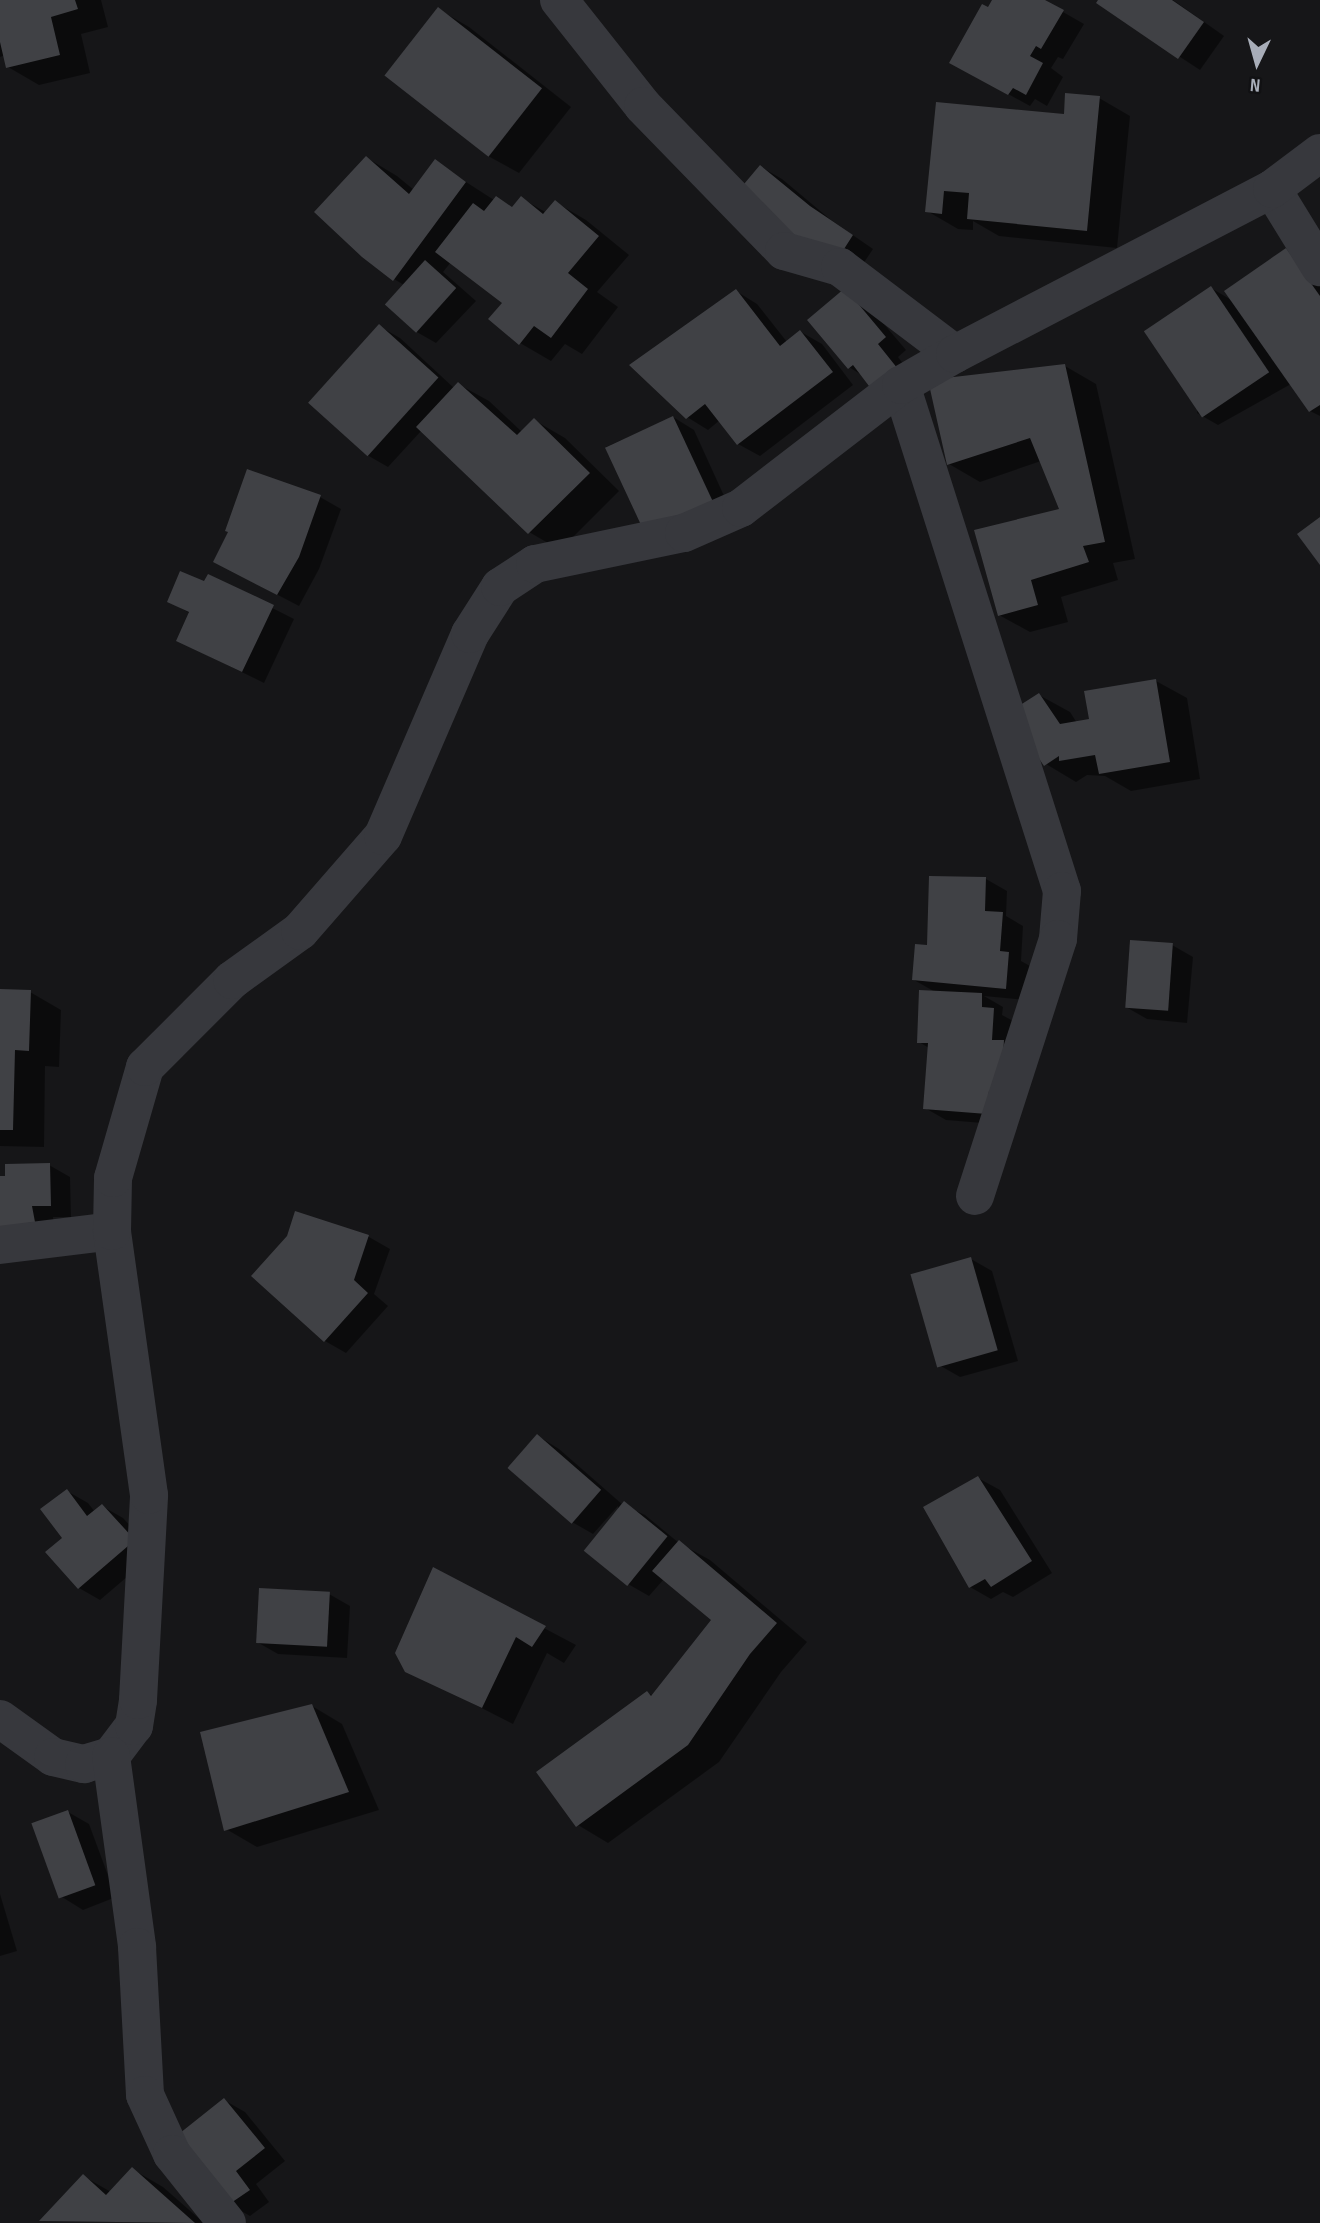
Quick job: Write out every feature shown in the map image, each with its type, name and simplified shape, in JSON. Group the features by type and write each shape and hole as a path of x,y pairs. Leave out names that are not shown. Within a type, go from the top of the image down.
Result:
{"street":[{"path":"559,0 643,106 784,251 840,267 955,354"},
{"path":"0,1719 53,1756 84,1764 111,1756 134,1726 138,1700 149,1495 112,1231 113,1178 145,1067 232,980 300,932 383,836 470,634 500,587 535,564 684,533 741,508 901,386 955,354 1272,189 1320,153"},
{"path":"1272,189 1320,267"},
{"path":"901,386 1062,891 1058,940 975,1196"},
{"path":"0,1245 112,1231"},
{"path":"111,1756 137,1947 145,2095 172,2154 227,2223"}],"building":[{"path":"0,0 75,0 78,9 51,17 60,55 6,68 0,42"},
{"path":"992,0 1045,0 1064,10 1041,49 1036,46 1030,56 1043,63 1026,95 1013,88 1008,95 949,63 982,4 988,7"},
{"path":"1098,0 1172,0 1204,22 1178,59 1096,3"},
{"path":"438,7 542,88 488,157 384,76"},
{"path":"1065,93 1100,96 1087,231 967,219 969,193 944,191 942,214 925,212 936,102 1064,114"},
{"path":"366,156 409,194 435,159 466,182 393,281 362,257 314,212"},
{"path":"760,165 810,206 853,235 837,260 802,243 739,190"},
{"path":"496,196 512,207 521,196 543,214 555,200 599,236 568,273 588,289 551,338 534,326 519,345 488,319 502,303 435,252 473,203 484,211"},
{"path":"1286,248 1320,296 1320,405 1309,412 1224,291"},
{"path":"425,260 456,288 416,333 385,305"},
{"path":"1211,286 1269,372 1202,418 1144,331"},
{"path":"845,288 886,337 878,344 898,369 872,390 853,365 848,369 807,320"},
{"path":"736,289 780,346 800,330 833,372 737,445 705,404 686,419 629,365"},
{"path":"379,324 438,378 368,456 308,403"},
{"path":"1065,364 1105,542 1083,546 1089,562 1031,580 1038,605 998,616 974,530 1059,509 1030,438 947,465 928,380"},
{"path":"458,382 517,435 534,418 590,473 528,534 416,427"},
{"path":"673,416 716,508 648,539 605,448"},
{"path":"247,469 321,495 299,557 277,595 213,562 228,532 225,531"},
{"path":"1320,517 1320,565 1297,534"},
{"path":"180,571 204,581 208,574 274,605 242,672 176,641 189,612 167,602"},
{"path":"1156,679 1170,762 1099,774 1095,755 1059,761 1059,756 1044,766 1008,713 1039,693 1060,724 1089,719 1084,691"},
{"path":"929,876 986,877 985,911 1003,912 1000,951 1009,952 1006,989 912,980 915,944 927,945"},
{"path":"1130,940 1173,943 1168,1011 1125,1008"},
{"path":"0,989 31,990 29,1051 15,1050 13,1130 0,1130"},
{"path":"919,990 982,993 982,1007 994,1008 992,1040 1004,1040 1001,1092 989,1091 987,1114 923,1109 928,1043 917,1043"},
{"path":"50,1163 51,1206 32,1206 35,1222 0,1227 0,1176 5,1176 5,1164"},
{"path":"295,1211 369,1235 354,1280 368,1293 324,1342 251,1276 287,1236"},
{"path":"971,1257 998,1350 937,1368 910,1274"},
{"path":"537,1434 601,1490 572,1524 507,1468"},
{"path":"978,1476 1032,1561 991,1587 985,1579 969,1588 923,1507"},
{"path":"67,1489 87,1516 102,1504 135,1540 78,1589 45,1552 62,1538 40,1509"},
{"path":"624,1501 668,1536 627,1586 584,1551"},
{"path":"679,1540 777,1623 750,1654 688,1745 576,1827 536,1772 647,1691 651,1696 711,1620 652,1571"},
{"path":"433,1567 546,1626 532,1647 516,1637 482,1708 405,1672 395,1653"},
{"path":"259,1588 330,1592 327,1647 256,1643"},
{"path":"312,1704 349,1792 224,1831 200,1732"},
{"path":"68,1810 95,1885 59,1899 31,1823"},
{"path":"224,2098 265,2148 236,2171 250,2190 228,2205 175,2137"},
{"path":"132,2167 195,2223 39,2221 83,2174 106,2195"}]}
